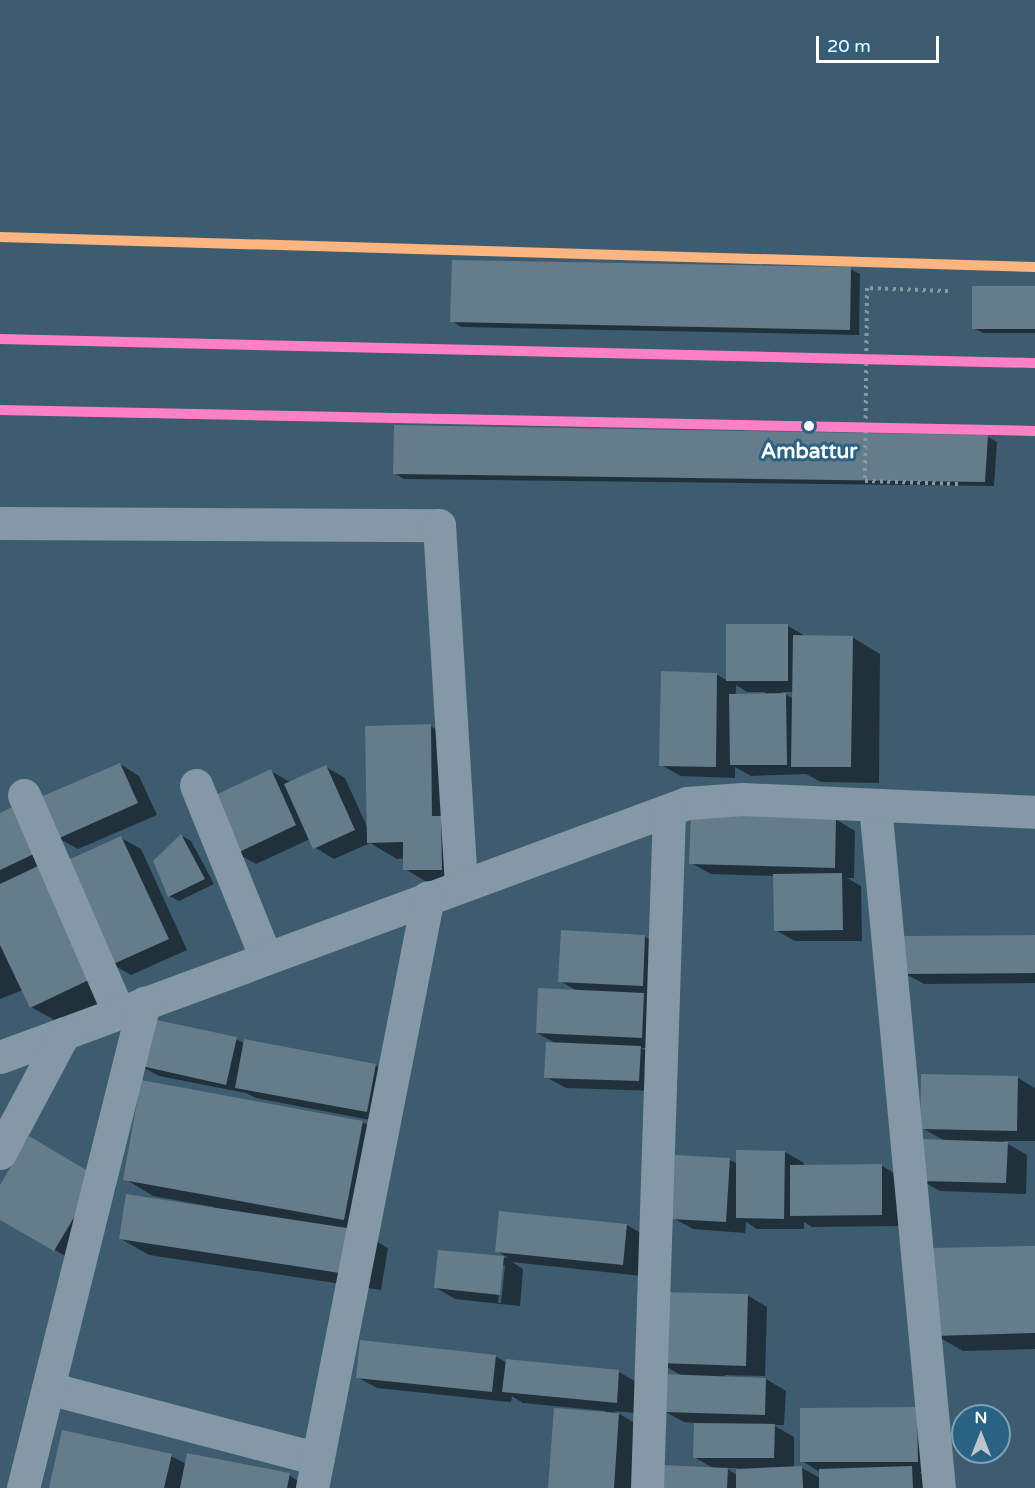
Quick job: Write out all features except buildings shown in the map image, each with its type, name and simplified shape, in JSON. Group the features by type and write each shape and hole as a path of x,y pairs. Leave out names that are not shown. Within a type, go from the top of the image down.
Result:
{"street":[{"path":"0,523 439,525 461,885"},
{"path":"196,785 266,958"},
{"path":"23,1488 48,1388 131,1008 24,795"},
{"path":"0,1057 428,897 687,804 742,799 1035,812"},
{"path":"875,805 939,1488"},
{"path":"647,1488 669,811"},
{"path":"48,1388 315,1473 428,897"},
{"path":"0,1153 64,1033"}],"path":[{"path":"948,291 867,288 865,481 958,484"}],"transit line":[{"path":"0,237 1035,267"},
{"path":"0,339 1035,363"},
{"path":"0,410 1035,431"}],"place":[{"name":"Ambattur","path":"809,426"}]}
